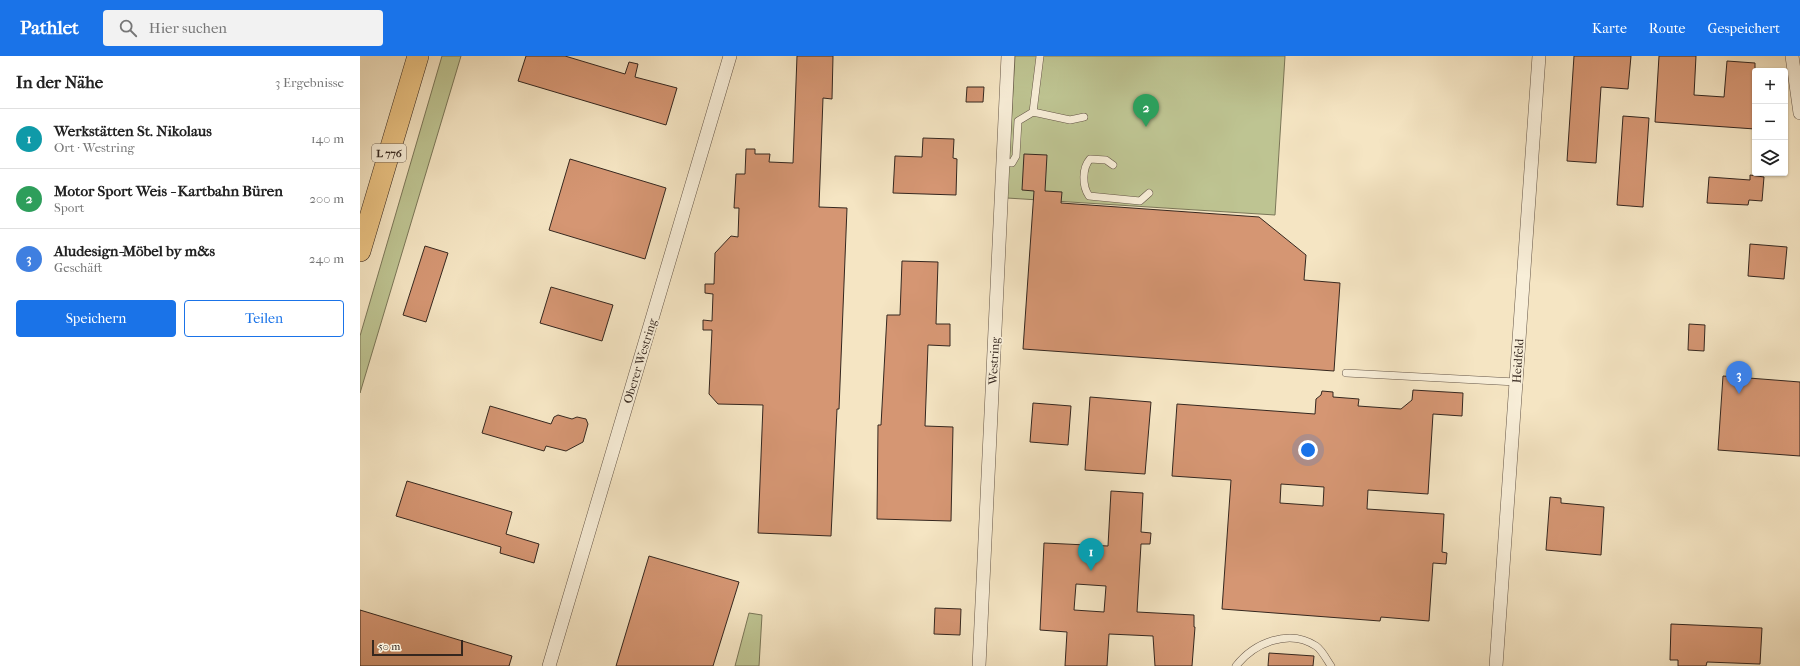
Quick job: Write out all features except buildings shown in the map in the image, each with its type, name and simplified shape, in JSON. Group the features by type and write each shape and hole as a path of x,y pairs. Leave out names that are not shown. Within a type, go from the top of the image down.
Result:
{"main road":[{"name":"L 776","path":"360,250 418,56"}],"street":[{"name":"Oberer Westring","path":"549,666 730,56"},
{"name":"Westring","path":"980,666 1008,56"},
{"name":"Heidfeld","path":"1496,666 1540,56"},
{"path":"1792,56 1800,113"}],"lane":[{"path":"1033,112 1040,56"},
{"path":"1004,162 1012,163 1016,156 1018,121 1033,112 1070,120 1084,117"},
{"path":"1113,165 1106,160 1090,159 1086,164 1084,188 1089,196 1140,201 1149,193"},
{"path":"1346,372 1516,382"},
{"path":"1236,666 1250,652 1270,640 1299,639 1317,646 1331,666"}],"green space":[{"path":"442,56 461,56 360,393 360,336"},
{"path":"1015,56 1285,56 1275,215 1007,198"},
{"path":"749,613 762,615 759,666 735,666"}],"place":[{"name":"Motor Sport Weis - Kartbahn Büren","path":"1146,127"},
{"name":"Aludesign-Möbel by m&s","path":"1739,394"},
{"name":"Werkstätten St. Nikolaus","path":"1091,571"}]}
